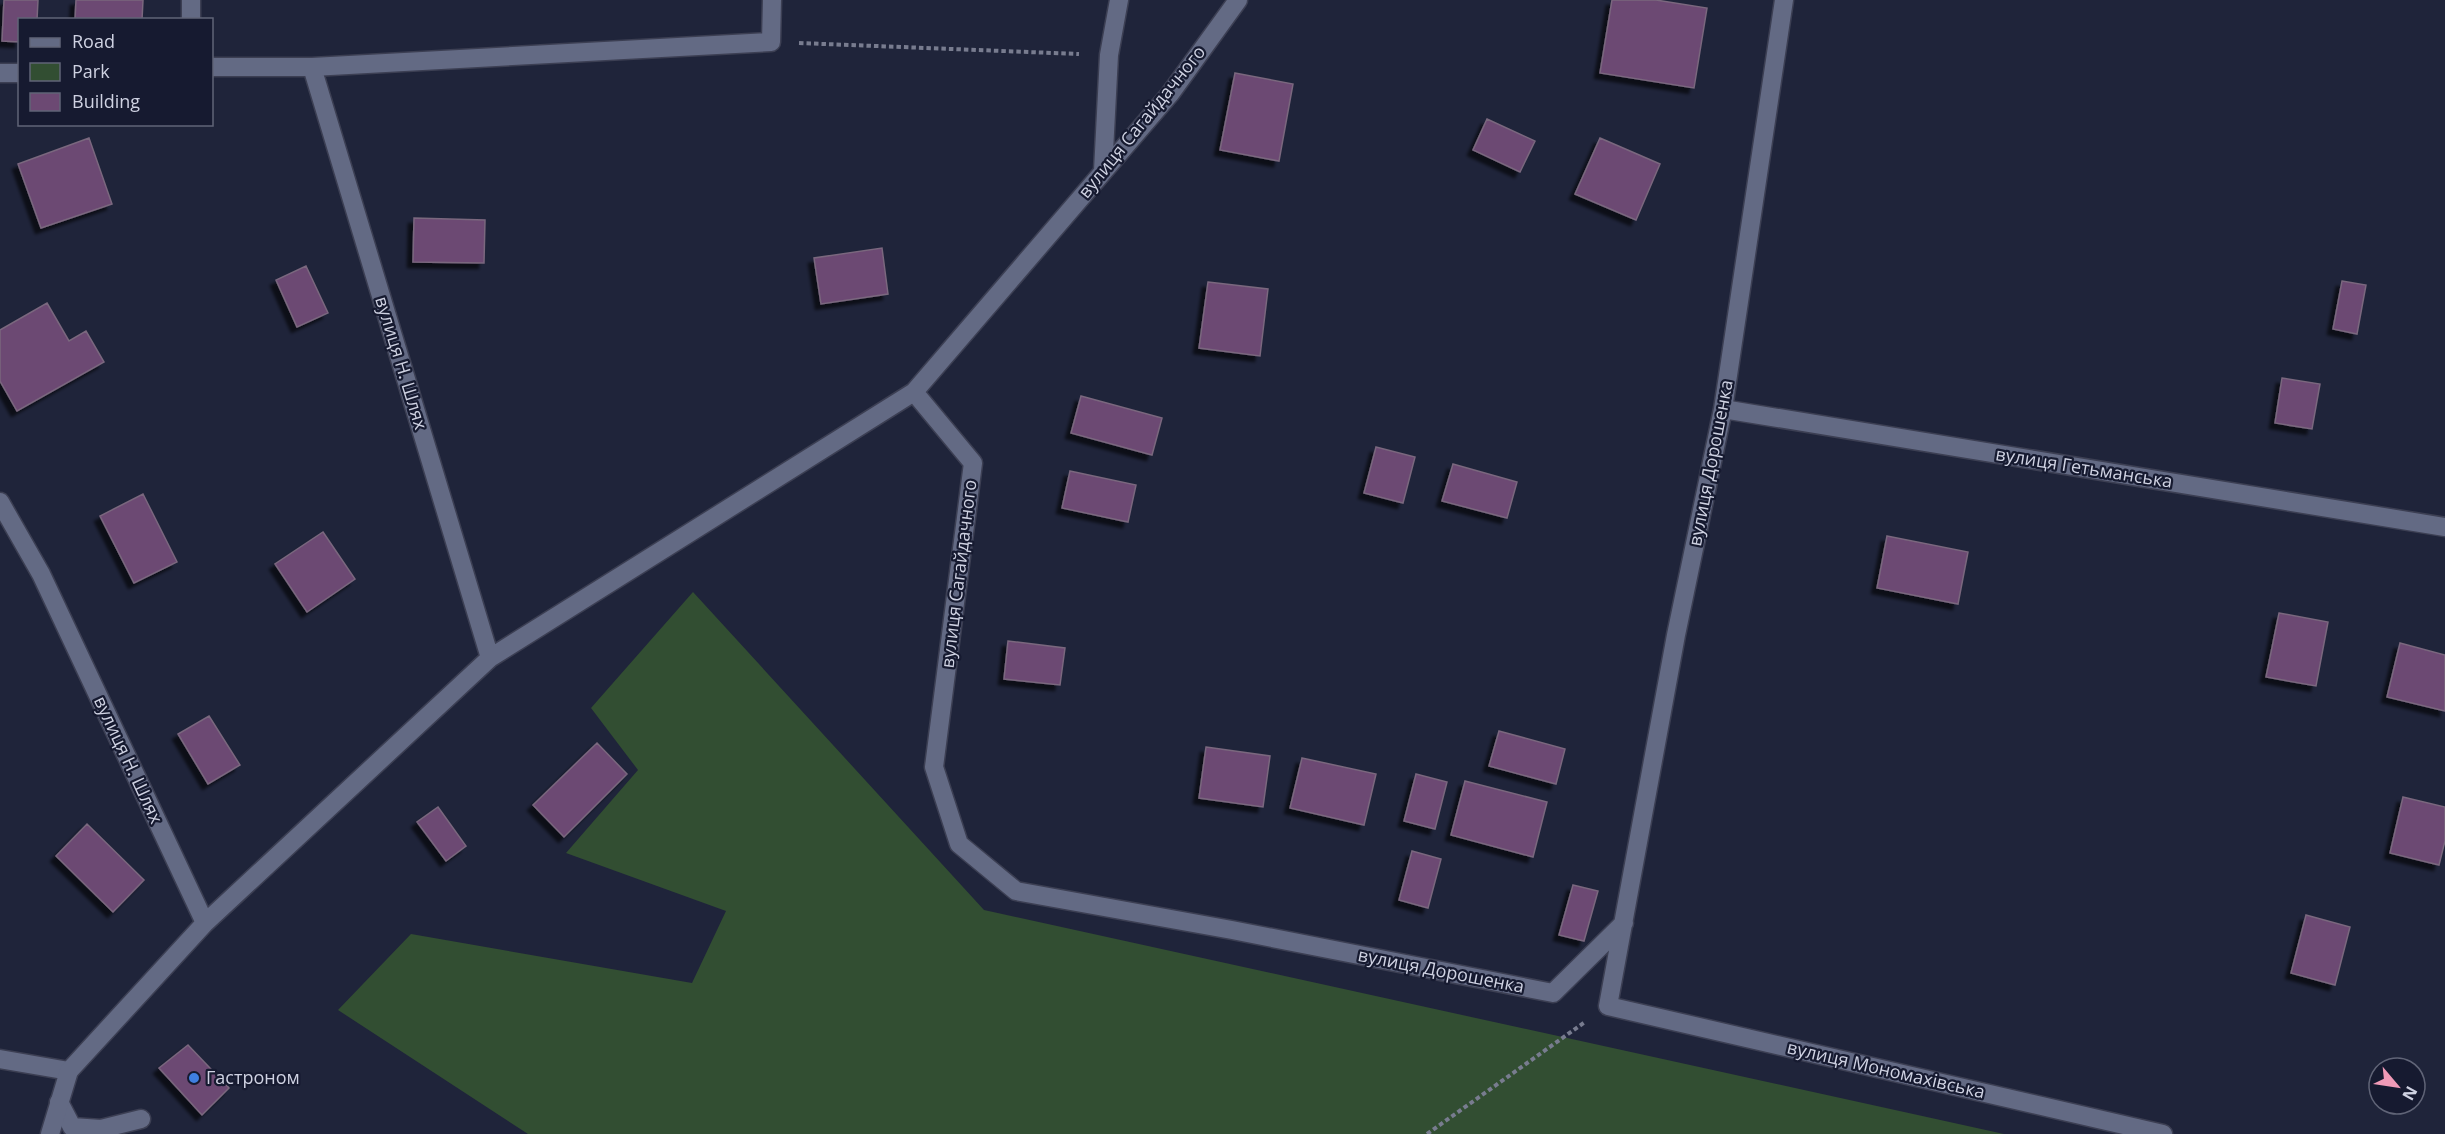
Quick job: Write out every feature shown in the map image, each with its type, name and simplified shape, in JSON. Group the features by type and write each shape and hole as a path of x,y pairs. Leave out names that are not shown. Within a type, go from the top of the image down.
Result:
{"street":[{"path":"191,0 191,18"},
{"path":"213,67 312,68 771,42 772,0"},
{"path":"1103,171 1109,55 1119,0"},
{"name":"вулиця Сагайдачного","path":"1232,930 1016,891 958,844 933,767 974,463 914,392 1170,94 1238,0"},
{"name":"вулиця Дорошенка","path":"1608,1006 1676,635 1723,409 1784,0"},
{"name":"вулиця Н. Шлях","path":"312,68 490,658"},
{"path":"0,73 18,73"},
{"path":"50,1134 69,1071 205,923 490,658 914,392"},
{"name":"вулиця Гетьманська","path":"1723,409 2445,527"},
{"name":"вулиця Н. Шлях","path":"0,502 41,574 205,923"},
{"name":"вулиця Дорошенка","path":"1232,930 1553,993 1624,923"},
{"name":"вулиця Мономахівська","path":"1608,1006 2163,1134"},
{"path":"0,1059 69,1071"},
{"path":"59,1102 72,1127 101,1128 141,1119"}],"path":[{"path":"771,42 1109,55"},
{"path":"1427,1134 1608,1006"}],"green space":[{"path":"693,592 984,910 2004,1134 528,1134 338,1010 411,934 692,983 726,911 566,853 638,770 591,708"}],"building":[{"path":"4,0 38,0 37,18 18,18 18,42 2,41"},
{"path":"76,0 143,0 142,18 75,18"},
{"path":"1612,0 1656,0 1707,8 1694,88 1600,73"},
{"path":"1235,73 1293,84 1279,161 1220,150"},
{"path":"1487,119 1535,141 1520,172 1473,150"},
{"path":"89,138 112,204 41,228 18,164"},
{"path":"1600,138 1660,164 1636,220 1575,194"},
{"path":"414,218 485,220 484,263 413,262"},
{"path":"882,248 888,294 821,304 814,258"},
{"path":"306,266 328,313 297,327 276,280"},
{"path":"2342,281 2366,285 2357,334 2333,329"},
{"path":"1208,282 1268,289 1260,356 1199,348"},
{"path":"47,303 69,341 86,331 104,362 17,411 0,381 0,330"},
{"path":"2282,378 2320,384 2312,429 2275,423"},
{"path":"1081,396 1162,418 1152,455 1071,433"},
{"path":"1376,447 1415,457 1403,503 1364,493"},
{"path":"1453,464 1517,482 1507,518 1442,501"},
{"path":"1070,471 1136,485 1128,522 1062,508"},
{"path":"143,494 177,562 134,583 100,516"},
{"path":"323,532 355,579 307,612 275,564"},
{"path":"1887,536 1968,552 1958,604 1877,588"},
{"path":"2279,613 2328,622 2316,686 2266,677"},
{"path":"1008,641 1065,648 1060,685 1004,679"},
{"path":"2400,643 2445,655 2445,711 2387,697"},
{"path":"209,716 240,765 208,784 178,734"},
{"path":"1499,731 1565,749 1556,784 1489,766"},
{"path":"597,743 627,774 564,837 533,805"},
{"path":"1206,747 1270,756 1263,807 1199,798"},
{"path":"1302,758 1376,774 1364,825 1290,808"},
{"path":"1416,774 1447,782 1435,829 1404,821"},
{"path":"1465,781 1547,802 1533,857 1451,835"},
{"path":"2403,797 2445,807 2445,841 2439,865 2390,853"},
{"path":"438,807 466,846 446,861 417,822"},
{"path":"87,824 144,880 113,912 56,856"},
{"path":"1412,851 1441,859 1428,908 1399,900"},
{"path":"1573,885 1598,891 1584,941 1559,935"},
{"path":"2306,915 2350,927 2335,985 2291,973"},
{"name":"Гастроном","path":"188,1045 229,1088 202,1115 159,1068"}],"place":[{"name":"Гастроном","path":"194,1078"}]}
